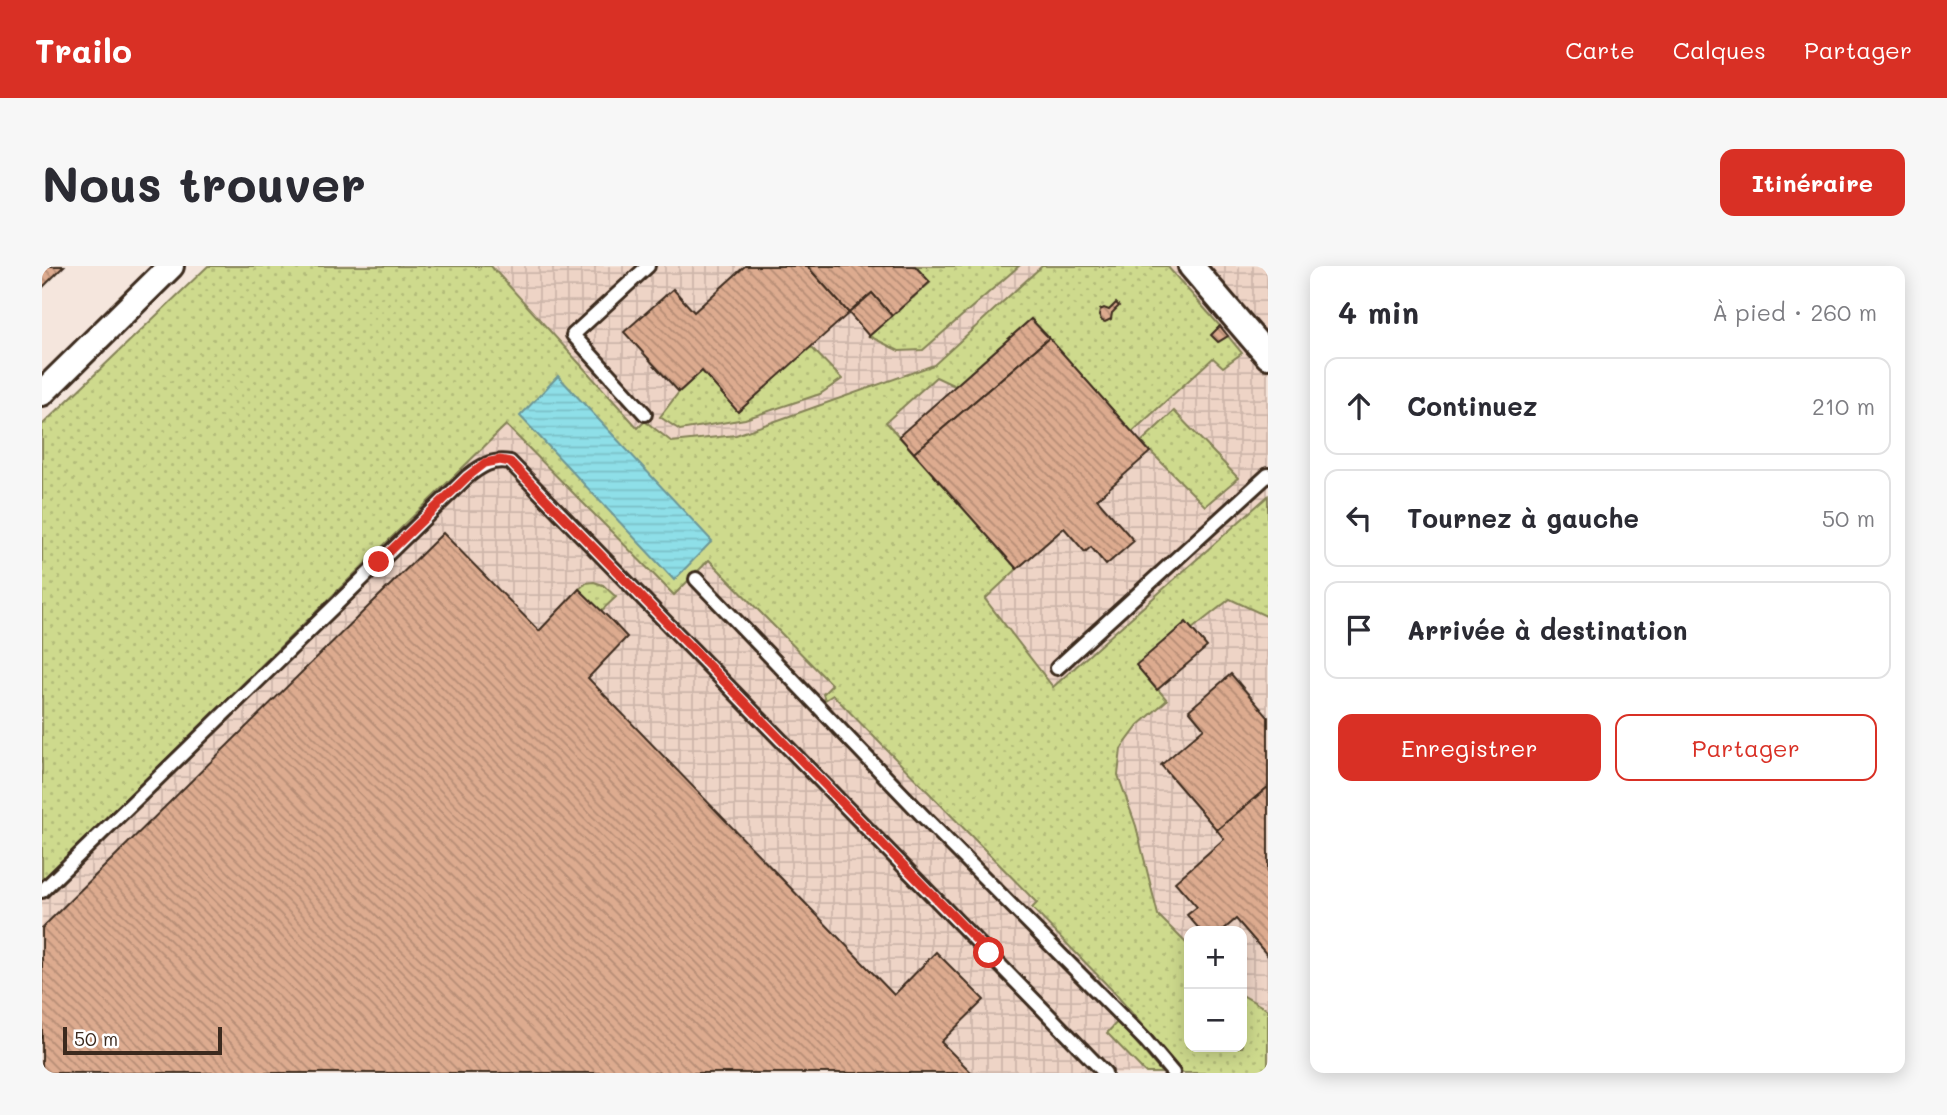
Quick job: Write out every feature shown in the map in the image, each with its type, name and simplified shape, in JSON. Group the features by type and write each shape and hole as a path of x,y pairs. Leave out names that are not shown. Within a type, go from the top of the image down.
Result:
{"street":[{"path":"42,393 171,266"},
{"path":"1191,266 1268,356"}],"lane":[{"path":"645,414 573,335 648,266"},
{"path":"42,891 467,477 485,463 500,460 514,465 1105,1073"},
{"path":"1057,668 1268,475"},
{"path":"696,579 923,816 1146,1041 1173,1073"}],"shaded area":[{"path":"480,266 1268,266 1268,1073 42,1073 42,807"}],"green space":[{"path":"208,266 491,266 638,428 645,421 672,442 736,435 934,365 1042,266 1167,266 1220,326 1212,335 1219,342 1228,336 1242,353 1223,367 1213,358 1132,432 1031,319 955,386 936,377 886,422 1017,569 985,599 1053,687 1268,496 1268,617 1230,599 1192,629 1137,665 1167,700 1138,726 1121,749 1118,775 1136,826 1158,915 1184,941 1184,1052 1247,1052 1247,998 1268,1010 1268,1073 1183,1073 1113,991 1032,908 1037,903 833,695 825,700 823,694 832,685 709,560 674,595 506,425 42,881 42,425"},
{"path":"915,266 1019,266 923,350 899,351 869,336 930,283"},
{"path":"811,347 842,379 820,394 745,419 680,430 660,417 679,392 702,371 738,411"},
{"path":"1174,411 1238,478 1205,506 1141,442"},
{"path":"586,583 603,585 616,597 601,611 579,589"},
{"path":"1118,1021 1162,1073 1146,1073 1107,1033"}],"water":[{"path":"558,376 712,541 674,580 520,416"}],"building":[{"path":"42,266 64,266 42,288"},
{"path":"745,266 807,266 849,313 738,412 702,371 679,392 624,332 673,289 694,312"},
{"path":"807,266 915,266 930,282 892,316 872,293 849,313"},
{"path":"872,293 892,316 869,336 849,313"},
{"path":"1116,303 1119,306 1112,313 1111,319 1102,321 1100,310 1109,310"},
{"path":"1031,319 1049,338 914,453 899,436"},
{"path":"1220,326 1228,336 1218,342 1211,335"},
{"path":"1049,338 1150,452 1097,499 1134,541 1106,565 1091,547 1085,552 1064,528 1017,569 914,453"},
{"path":"443,533 539,631 579,589 611,620 627,637 588,678 894,995 936,952 984,1000 941,1042 972,1073 42,1073 42,928"},
{"path":"1186,622 1207,647 1157,690 1136,665"},
{"path":"1231,674 1268,717 1268,787 1217,830 1161,765 1204,728 1189,710"},
{"path":"1268,787 1268,956 1247,932 1247,926 1242,926 1236,919 1228,926 1197,926 1187,915 1197,907 1175,882 1224,839 1217,830"}],"route":[{"path":"379,562 485,463 500,460 510,462 989,953"}]}
